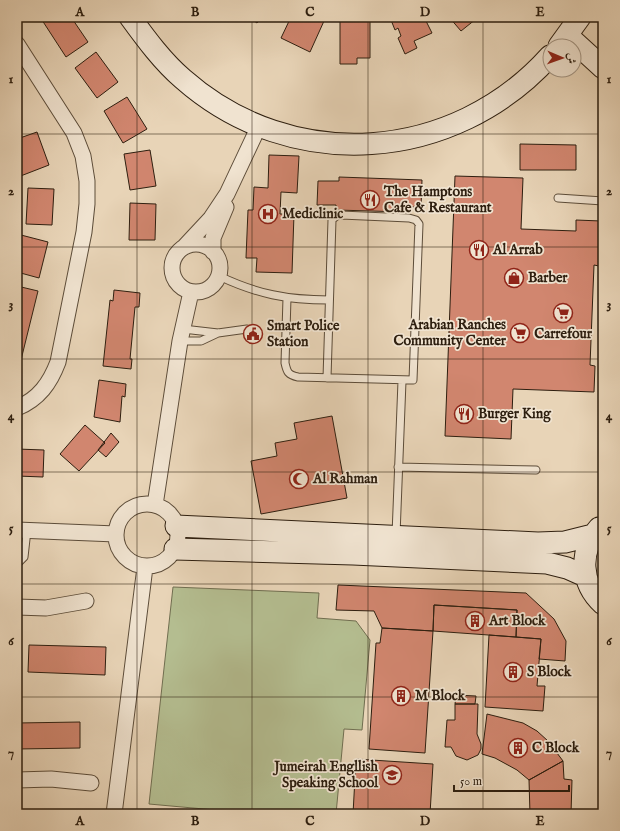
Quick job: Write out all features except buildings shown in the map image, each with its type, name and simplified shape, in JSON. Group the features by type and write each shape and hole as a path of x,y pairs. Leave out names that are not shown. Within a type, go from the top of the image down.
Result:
{"main road":[{"path":"130,17 145,38 183,79 204,96 228,111 259,126 286,135 313,141 341,144 397,142 435,132 474,116 505,98 542,65"},
{"path":"565,38 580,17"},
{"path":"582,54 603,68"},
{"path":"176,526 396,535 547,544 565,542 598,530"},
{"path":"598,530 585,555 585,576 592,593 603,604"},
{"path":"175,549 353,554 547,563 567,568 585,576"}],"street":[{"path":"17,44 74,133 83,156 87,181 88,204 84,232 58,362 51,380 39,394 17,408"},
{"path":"182,249 195,244 202,245 213,252 219,263 219,276 211,287 198,292 191,292 179,285 173,273 174,260 182,249 211,218 228,194 259,126"},
{"path":"213,252 214,238 226,207 228,194"},
{"path":"155,505 182,335 191,292"},
{"path":"144,504 155,505 164,510 172,516 176,526 178,533 175,549 163,562 154,566 136,564 128,560 121,552 117,544 116,534 118,523 129,511 144,504"},
{"path":"22,530 116,534"},
{"path":"114,814 145,566"},
{"path":"17,607 46,608 86,601"},
{"path":"17,780 51,779 92,783"}],"lane":[{"path":"558,198 603,200"},
{"path":"288,298 285,363 287,372 291,376 298,378 412,381 414,376 419,224 416,220 408,218 336,216 332,220 327,378"},
{"path":"219,276 240,286 264,294 288,298 329,300"},
{"path":"182,335 218,333 247,329"},
{"path":"182,335 200,341 218,333"},
{"path":"396,535 402,381"},
{"path":"398,467 536,470"},
{"path":"17,564 24,557 22,530"}],"green space":[{"path":"173,587 319,593 317,618 356,621 370,640 362,730 344,729 336,814 259,814 149,804"}],"place":[{"name":"The Hamptons Cafe & Restaurant","path":"370,200"},
{"name":"Mediclinic","path":"268,214"},
{"name":"Al Arrab","path":"479,250"},
{"name":"Barber","path":"514,278"},
{"name":"Carrefour","path":"563,313"},
{"name":"Arabian Ranches Community Center","path":"520,333"},
{"name":"Smart Police Station","path":"253,334"},
{"name":"Burger King","path":"464,414"},
{"name":"Al Rahman","path":"299,479"},
{"name":"Art Block","path":"475,621"},
{"name":"S Block","path":"513,672"},
{"name":"M Block","path":"401,696"},
{"name":"C Block","path":"518,748"},
{"name":"Jumeirah Engllish Speaking School","path":"392,775"}]}
